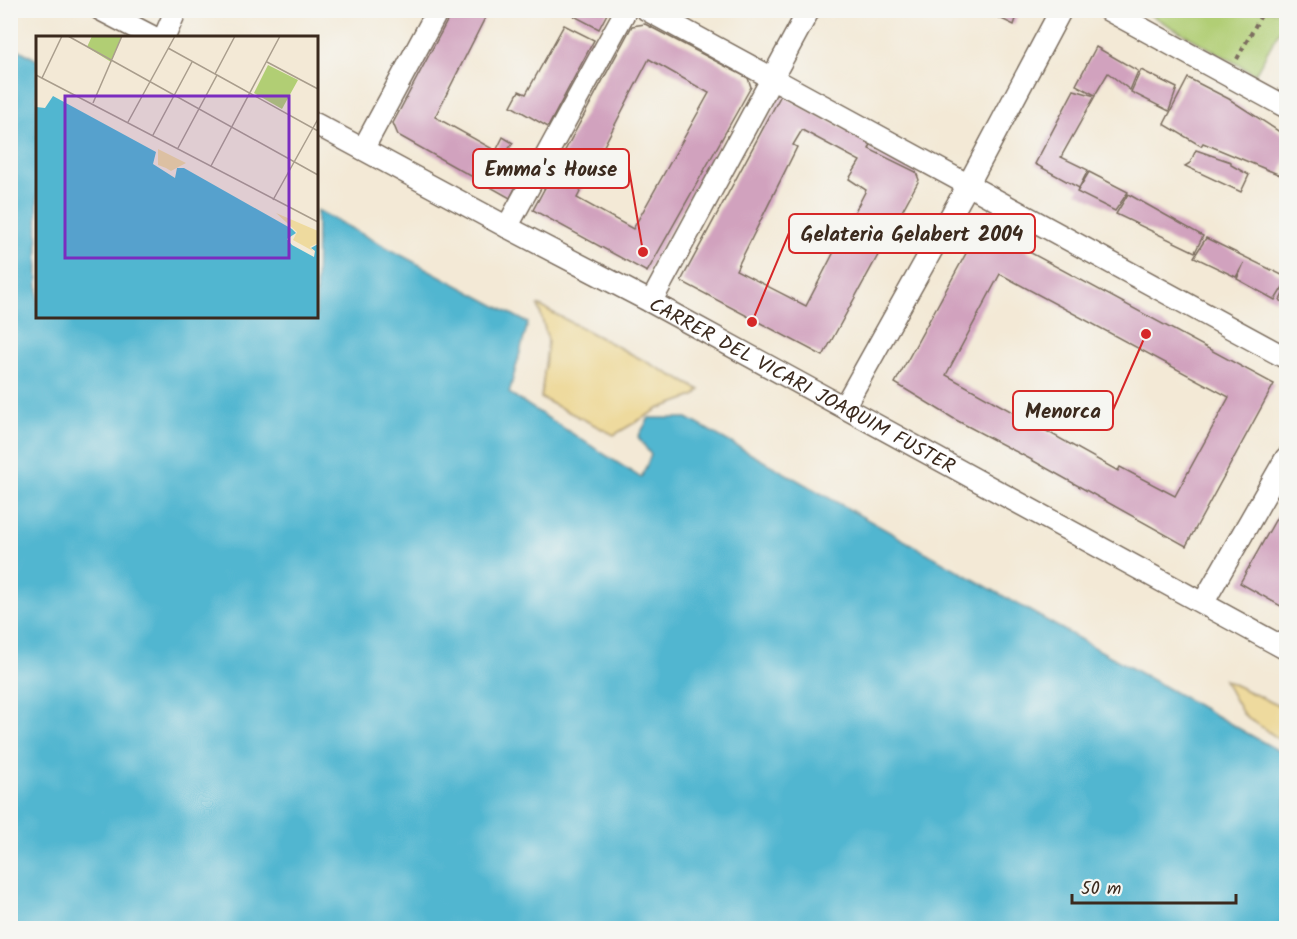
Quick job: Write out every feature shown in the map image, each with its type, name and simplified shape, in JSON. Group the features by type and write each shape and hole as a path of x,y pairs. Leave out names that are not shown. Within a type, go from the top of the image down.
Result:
{"street":[{"path":"100,10 151,36"},
{"path":"165,36 176,10"},
{"path":"363,149 438,10"},
{"path":"507,227 626,10"},
{"path":"647,10 1287,358"},
{"path":"651,302 809,10"},
{"path":"844,407 968,185 1061,10"},
{"path":"1108,10 1287,107"},
{"name":"CARRER DEL VICARI JOAQUIM FUSTER","path":"318,125 651,302 1287,649"},
{"path":"1203,603 1287,458"}],"path":[{"path":"1227,75 1264,10"}],"green space":[{"path":"1143,11 1286,11 1286,19 1255,74"}],"sand":[{"path":"538,305 700,390 694,396 658,409 614,435 541,398 548,340"},
{"path":"1224,680 1286,709 1286,744 1243,714"}],"water":[{"path":"11,45 36,59 36,318 318,318 318,211 528,323 509,393 641,478 651,455 638,437 649,418 687,418 1286,755 1286,826 1284,829 1286,833 1286,928 11,928"}],"building":[{"path":"453,10 489,10 435,117 496,151 503,137 513,143 505,154 526,166 510,198 398,135 393,123"},
{"path":"577,10 609,10 599,29 574,16"},
{"path":"983,10 1019,10 1014,25"},
{"path":"645,24 748,78 751,87 647,272 533,210 632,26","holes":["649,59 709,93 633,229 577,198"]},
{"path":"564,25 594,40 548,127 511,106 519,91 526,94"},
{"path":"1096,47 1138,71 1130,90 1108,73 1095,95 1076,85"},
{"path":"1141,70 1177,88 1169,111 1131,92"},
{"path":"1188,78 1229,99 1286,136 1286,158 1280,175 1203,143 1201,146 1164,124"},
{"path":"1074,90 1095,96 1061,157 1088,170 1079,188 1035,164"},
{"path":"781,95 871,144 869,149 916,172 919,180 823,356 681,281","holes":["802,130 860,161 849,179 866,190 806,306 736,270 797,147 793,145"]},
{"path":"1196,150 1231,162 1231,165 1249,175 1241,192 1185,166 1190,163"},
{"path":"1089,172 1128,192 1115,211 1077,192"},
{"path":"1128,194 1203,236 1195,252 1116,214"},
{"path":"981,226 1274,384 1186,546 956,420 895,383","holes":["1000,274 1229,397 1175,496 1120,467 1118,471 946,375"]},
{"path":"1206,238 1286,277 1286,282 1275,300 1237,279 1244,263 1236,277 1194,257"},
{"path":"1286,288 1286,305 1280,300"},
{"path":"1286,501 1286,609 1240,583"}],"place":[{"name":"Emma's House","path":"643,252"},
{"name":"Gelateria Gelabert 2004","path":"752,322"},
{"name":"Menorca","path":"1146,334"}]}
